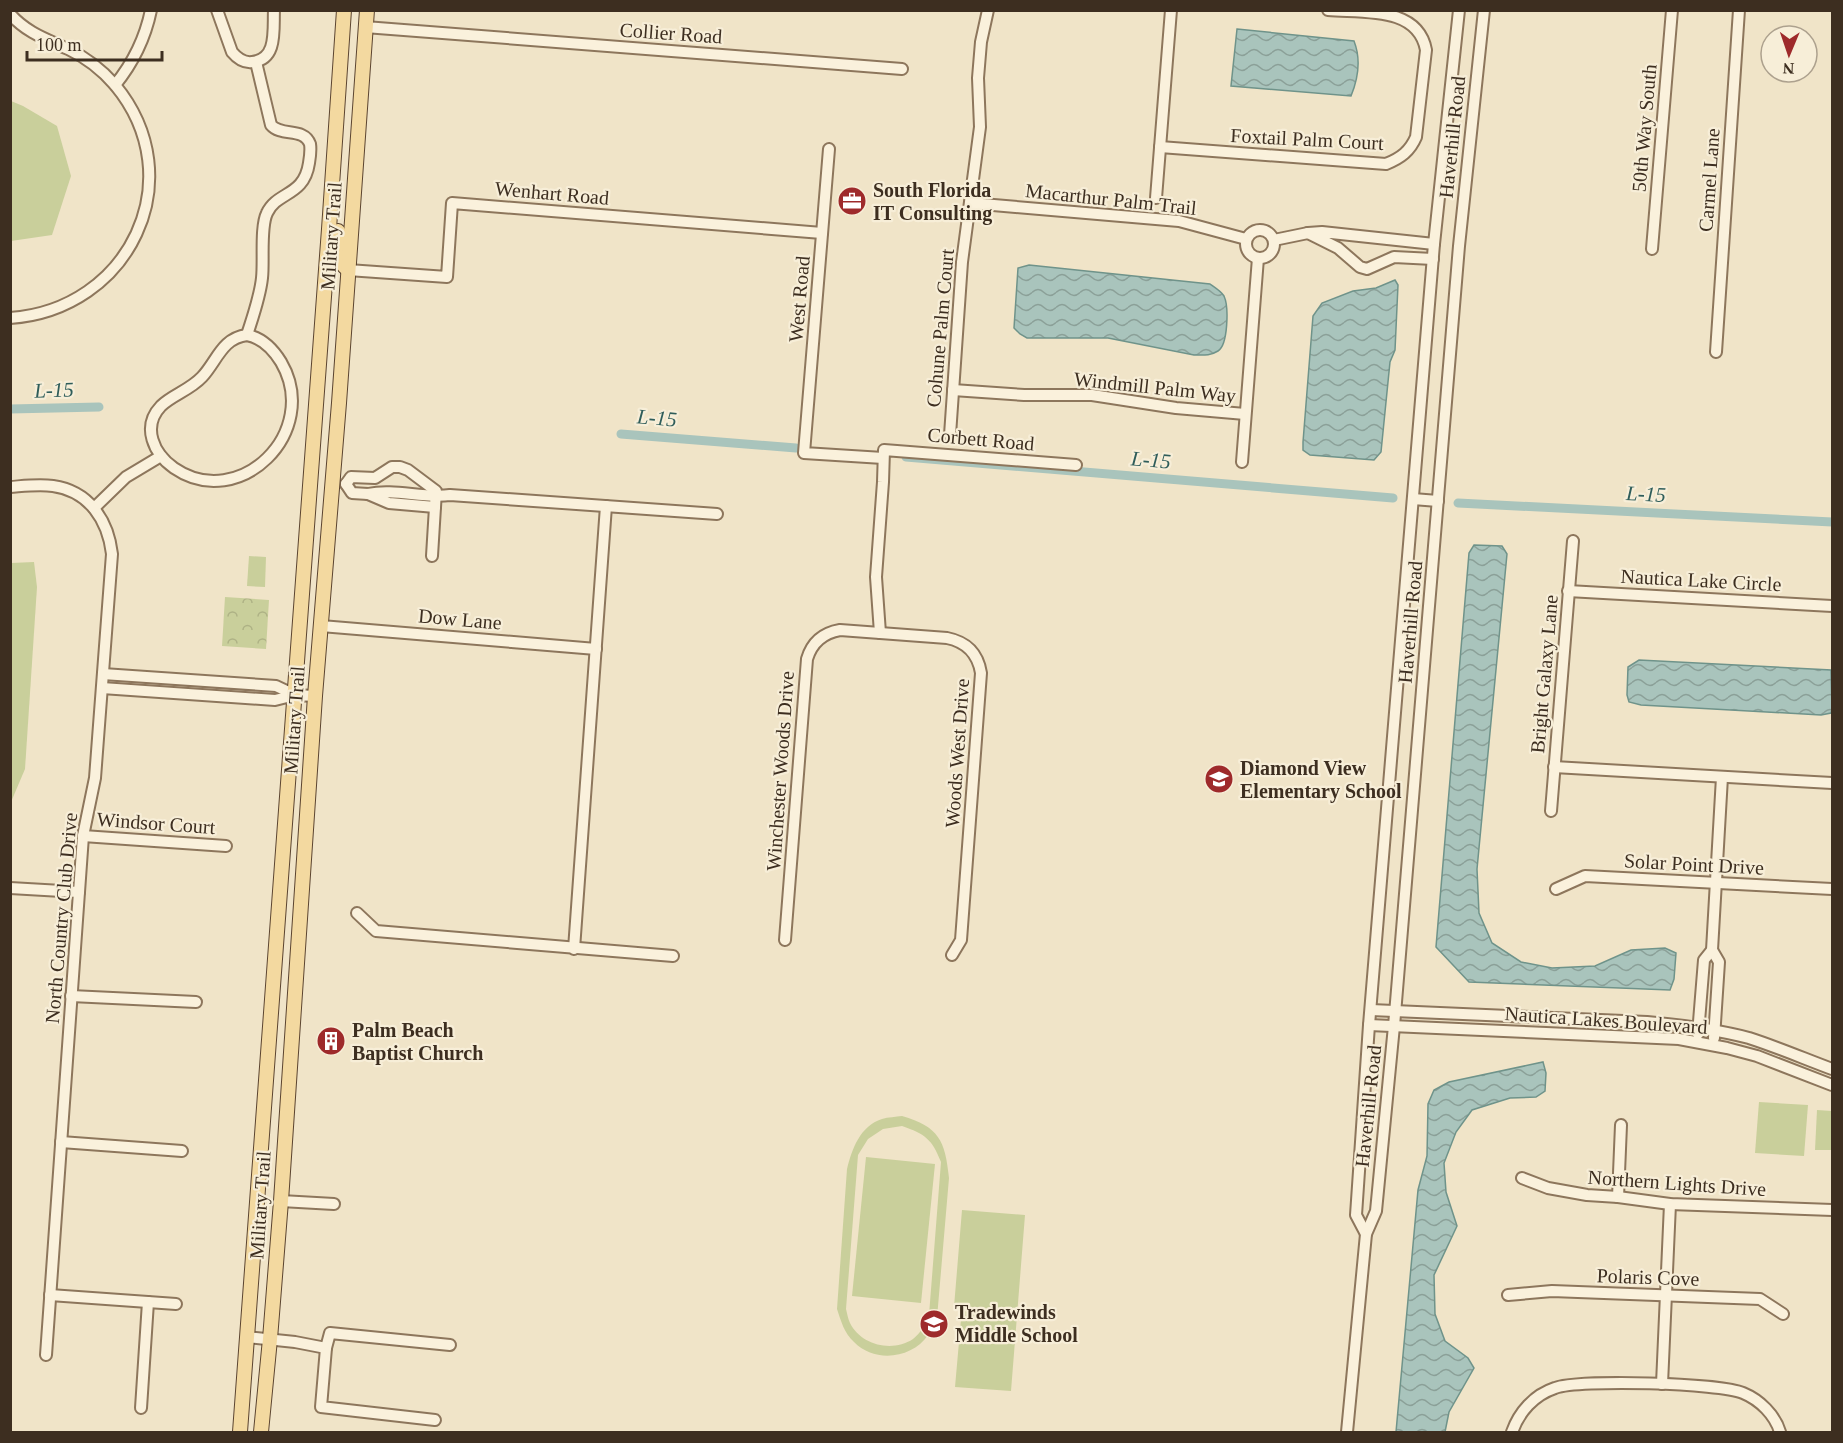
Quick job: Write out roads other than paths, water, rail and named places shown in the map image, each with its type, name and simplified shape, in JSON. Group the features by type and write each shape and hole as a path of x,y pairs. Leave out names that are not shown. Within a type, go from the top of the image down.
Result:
{"main road":[{"name":"Military Trail","path":"240,1432 344,10"},
{"name":"Military Trail","path":"261,1432 281,1201 315,696 321,626 339,483 340,387 367,10"},
{"path":"335,138 344,155 337,254 342,265 348,270"},
{"path":"326,276 337,285 332,369 340,387"}],"street":[{"path":"115,85 140,46 151,10"},
{"path":"217,10 232,52 236,57 247,62 256,62 267,55 271,49 274,10"},
{"name":"Cohune Palm Court","path":"950,435 962,262 980,127 978,78 981,42 988,10"},
{"path":"1156,198 1171,10"},
{"name":"Foxtail Palm Court","path":"1160,147 1386,164 1405,155 1416,137 1426,50 1420,33 1403,18 1328,10"},
{"name":"Haverhill Road","path":"1366,1234 1356,1215 1371,1010 1434,244 1459,10"},
{"name":"Haverhill Road","path":"1347,1432 1366,1234 1376,1211 1394,1026 1459,246 1484,10"},
{"name":"50th Way South","path":"1652,249 1672,10"},
{"name":"Carmel Lane","path":"1716,352 1739,10"},
{"path":"10,14 37,36 69,49 86,59 115,85 134,113 141,131 146,150 149,182 137,232 121,260 104,280 89,292 55,310 10,318"},
{"name":"Collier Road","path":"365,27 902,69"},
{"path":"247,335 262,279 265,218 271,206 294,191 303,180 309,166 310,151 310,144 306,138 275,130 271,125 256,62"},
{"name":"West Road","path":"804,453 829,149"},
{"name":"Macarthur Palm Trail","path":"970,203 1179,221 1246,239"},
{"name":"Wenhart Road","path":"348,270 447,277 452,204 822,233"},
{"path":"1263,229 1274,240 1271,253 1258,258 1247,251 1245,243 1252,231 1263,229"},
{"path":"1274,240 1322,232 1434,244"},
{"path":"1308,233 1338,248 1360,267 1367,268 1394,257 1433,259"},
{"path":"1242,462 1258,258"},
{"path":"247,335 260,339 270,347 281,362 289,380 291,418 278,447 260,465 249,472 224,479 197,478 183,474 160,456 151,435 152,422 165,403 184,392 201,377 228,342 234,338 247,335"},
{"name":"Windmill Palm Way","path":"953,390 1024,395 1092,395 1176,408 1245,414"},
{"name":"Corbett Road","path":"804,453 884,454 1076,465"},
{"path":"880,633 876,577 884,454"},
{"path":"94,508 126,477 160,456"},
{"path":"432,556 436,502 436,491 408,470 400,467 392,467 375,478 351,477 339,483 352,493 378,492 411,500 436,502 450,495 717,514"},
{"path":"411,500 419,478"},
{"name":"North Country Club Drive","path":"10,487 46,485 61,487 81,496 94,508 107,528 112,554 95,778 83,836 46,1355"},
{"path":"1413,499 1438,501"},
{"path":"574,949 606,506"},
{"name":"Bright Galaxy Lane","path":"1551,811 1573,541"},
{"name":"Nautica Lake Circle","path":"1568,591 1833,606"},
{"name":"Dow Lane","path":"321,626 596,649"},
{"name":"Winchester Woods Drive","path":"786,940 807,658 816,641 833,631 880,633"},
{"name":"Woods West Drive","path":"880,633 954,639 971,650 980,667 962,934 952,955"},
{"path":"103,674 276,686 295,694 315,696"},
{"path":"102,688 275,700 295,694"},
{"path":"1554,767 1833,783"},
{"path":"1697,1042 1704,960 1712,950 1722,777"},
{"name":"Windsor Court","path":"83,836 226,846"},
{"name":"Solar Point Drive","path":"1556,889 1585,876 1833,889"},
{"path":"10,888 79,892"},
{"path":"357,913 376,931 673,956"},
{"path":"1712,950 1719,962 1713,1045"},
{"path":"71,996 196,1002"},
{"name":"Nautica Lakes Boulevard","path":"1371,1010 1647,1022 1698,1028 1738,1036 1774,1047 1833,1070"},
{"name":"Nautica Lakes Boulevard","path":"1370,1025 1679,1039 1757,1056 1833,1085"},
{"path":"1618,1197 1621,1125"},
{"path":"61,1142 182,1150"},
{"name":"Northern Lights Drive","path":"1522,1178 1548,1188 1587,1195 1670,1204 1833,1210"},
{"path":"281,1201 334,1204"},
{"path":"1662,1384 1670,1204"},
{"name":"Polaris Cove","path":"1508,1295 1552,1291 1760,1299 1783,1314"},
{"path":"50,1295 176,1304"},
{"path":"141,1408 148,1302"},
{"path":"435,1420 321,1407 326,1348 330,1333 450,1345"},
{"path":"247,1337 326,1348"},
{"path":"1512,1432 1517,1419 1533,1400 1555,1387 1581,1383 1662,1384 1742,1392 1763,1406 1778,1425 1780,1432"}],"water":[{"path":"1237,29 1354,41 1358,69 1351,96 1231,86"},
{"path":"1029,265 1210,284 1223,294 1226,301 1227,325 1224,341 1215,353 1194,355 1108,338 1027,338 1014,328 1018,268"},
{"path":"1395,280 1398,285 1395,350 1390,362 1381,452 1374,460 1310,455 1303,450 1303,442 1313,316 1322,303 1353,291 1376,288"},
{"path":"1474,545 1502,546 1507,554 1477,869 1479,913 1492,943 1521,962 1552,968 1595,966 1631,950 1665,948 1676,953 1674,979 1670,990 1469,982 1436,947 1469,553"},
{"path":"1639,660 1831,670 1832,710 1831,713 1821,715 1641,705 1629,702 1628,667"},
{"path":"1543,1062 1546,1073 1545,1091 1536,1097 1510,1098 1472,1110 1456,1132 1444,1163 1446,1192 1457,1226 1434,1275 1435,1314 1445,1341 1468,1358 1474,1368 1449,1412 1445,1432 1396,1432 1418,1190 1427,1156 1428,1104 1434,1090 1449,1082"}],"waterway":[{"name":"L-15","path":"10,409 99,407"},
{"name":"L-15","path":"621,434 796,448"},
{"name":"L-15","path":"906,457 1393,498"},
{"name":"L-15","path":"1458,503 1832,522"}],"place":[{"name":"South Florida IT Consulting","path":"852,201"},
{"name":"Diamond View Elementary School","path":"1219,779"},
{"name":"Palm Beach Baptist Church","path":"331,1041"},
{"name":"Tradewinds Middle School","path":"934,1324"}]}
